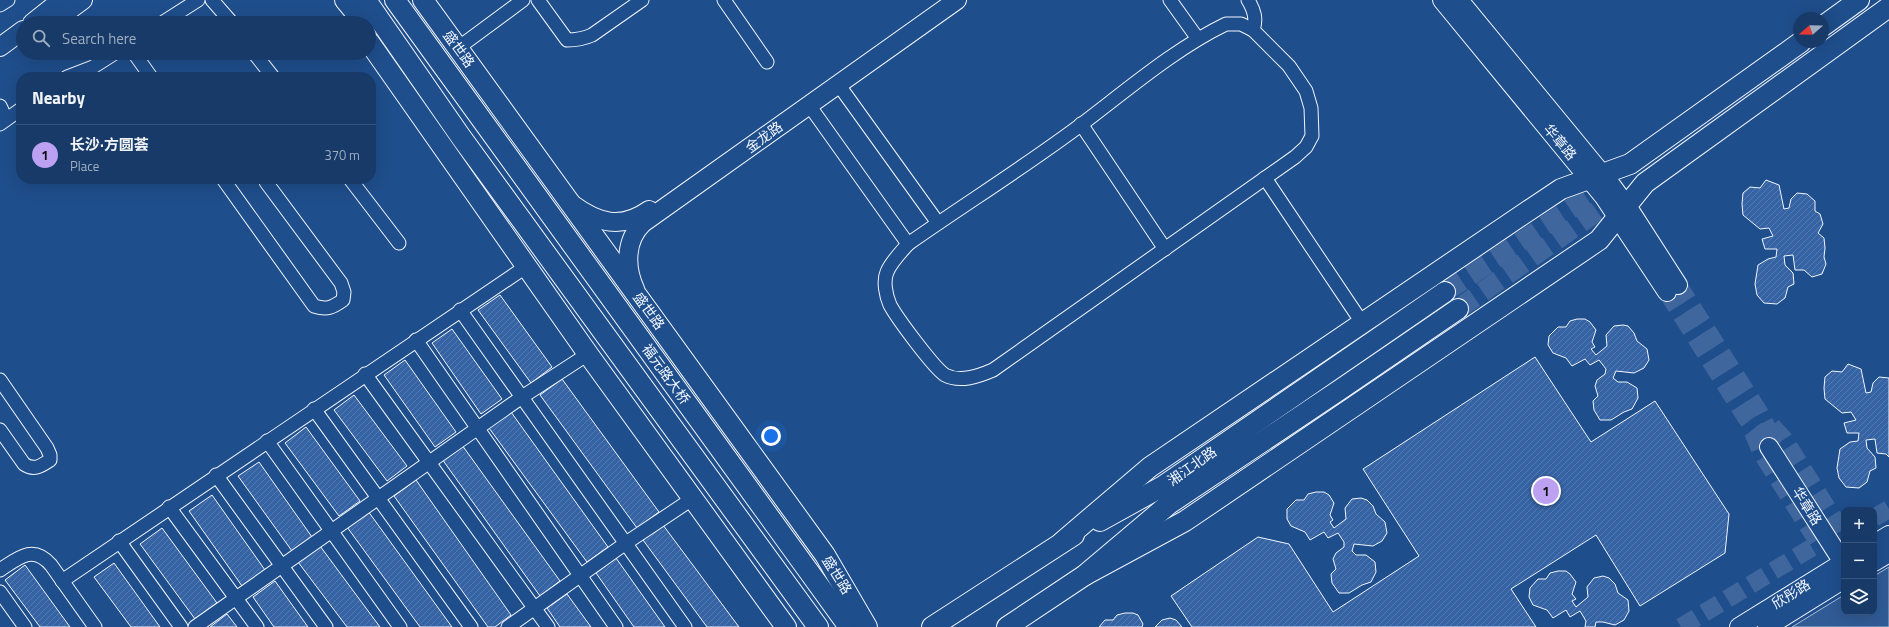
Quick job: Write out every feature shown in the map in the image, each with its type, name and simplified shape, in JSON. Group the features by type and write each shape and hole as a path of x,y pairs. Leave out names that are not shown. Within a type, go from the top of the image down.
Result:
{"main road":[{"path":"339,0 350,16"},
{"path":"345,0 358,16"},
{"path":"366,0 461,137"},
{"path":"395,0 483,120"},
{"path":"412,0 483,120"},
{"name":"盛世路","path":"423,0 824,555 867,627"},
{"path":"1829,22 1859,0"},
{"path":"1085,575 1185,521 1600,240 1645,183 1889,7"},
{"path":"376,37 461,137"},
{"path":"1062,542 1150,467 1561,189 1630,164 1793,48"},
{"path":"376,52 588,354 786,627"},
{"name":"福元路大桥","path":"483,120 849,627"},
{"name":"福元路大桥","path":"461,137 818,627"},
{"name":"湘江北路","path":"932,627 1062,542 1163,486 1445,292"},
{"name":"湘江北路","path":"1007,627 1085,575 1169,504 1458,309"}],"street":[{"path":"0,5 8,0"},
{"path":"41,16 62,0"},
{"path":"61,16 83,0"},
{"path":"173,16 198,0"},
{"path":"212,0 226,16"},
{"path":"458,48 523,0"},
{"path":"538,0 567,40 582,40 592,35 642,0"},
{"path":"724,0 767,62"},
{"name":"金龙路","path":"570,202 588,215 609,222 620,223 640,216 942,0"},
{"name":"金龙路","path":"642,302 630,278 628,265 630,243 636,230 957,0"},
{"path":"1170,0 1198,39"},
{"path":"1248,0 1252,7 1256,21 1253,30"},
{"name":"华章路","path":"1442,0 1596,176"},
{"name":"华章路","path":"1459,0 1623,211 1673,288"},
{"path":"1226,24 1241,24 1253,30 1289,66 1302,85 1311,108 1313,124 1312,136 1306,147 1265,178 993,370 978,376 956,378 945,375 927,356 890,305 886,289 887,272 908,244 1081,124 1109,102 1198,39 1226,24"},
{"path":"0,47 16,35"},
{"path":"0,60 16,49"},
{"path":"83,72 104,60"},
{"path":"139,60 147,72"},
{"path":"260,60 269,72"},
{"path":"838,84 938,223"},
{"path":"809,105 908,244"},
{"path":"0,106 3,122 16,113"},
{"path":"1081,124 1165,249"},
{"path":"1265,178 1363,324"},
{"path":"227,184 314,306 324,309 335,306 343,300 344,292 341,283 267,184"},
{"path":"354,184 399,243"},
{"path":"62,581 365,374 527,266"},
{"path":"460,310 685,627"},
{"path":"416,340 616,627"},
{"path":"195,627 522,397 588,354"},
{"path":"365,374 548,627"},
{"path":"0,380 47,448 50,455 50,460 35,468 30,468 24,464 0,430"},
{"path":"314,409 471,627"},
{"path":"267,441 400,627"},
{"name":"华章路","path":"1772,445 1841,559"},
{"path":"216,475 326,627"},
{"path":"508,627 626,543 692,499"},
{"path":"169,507 257,627"},
{"path":"1876,543 1889,535"},
{"path":"119,541 181,627"},
{"path":"1877,560 1889,553"},
{"path":"0,570 22,556 38,554 45,558 95,627"},
{"name":"欣彤路","path":"1739,627 1841,566"},
{"name":"欣彤路","path":"1767,627 1841,566"},
{"path":"0,592 25,627"}],"shaded area":[{"path":"1889,567 1889,627 1792,627 1841,597 1841,615 1877,615 1877,574"}],"building":[{"path":"1766,180 1779,185 1784,209 1789,208 1791,199 1797,193 1807,194 1815,201 1815,211 1820,214 1823,224 1818,233 1824,238 1825,248 1824,257 1826,264 1822,274 1812,277 1804,270 1795,270 1793,255 1784,256 1785,265 1793,273 1794,284 1788,287 1785,298 1777,304 1764,303 1757,295 1755,284 1758,265 1768,259 1776,257 1777,249 1765,249 1762,239 1773,236 1769,228 1760,229 1743,215 1742,204 1743,193 1750,187 1760,188"},
{"path":"500,295 552,367 531,383 478,310"},
{"path":"1585,319 1590,322 1596,330 1592,342 1595,347 1591,349 1596,355 1607,346 1606,335 1614,326 1628,326 1634,333 1637,341 1647,349 1649,360 1644,368 1634,373 1616,371 1613,378 1618,382 1627,382 1637,388 1638,398 1632,409 1611,420 1600,420 1594,410 1593,401 1598,396 1595,386 1597,380 1605,374 1606,369 1599,360 1590,365 1585,359 1572,366 1566,358 1553,353 1548,345 1549,336 1558,327 1566,327 1570,321"},
{"path":"452,329 502,399 481,414 432,343"},
{"path":"1535,357 1591,442 1655,401 1729,514 1725,553 1640,606 1596,535 1511,589 1536,627 1192,627 1171,596 1258,537 1289,544 1333,612 1419,556 1363,469"},
{"path":"405,360 456,432 435,447 384,375"},
{"path":"1848,364 1861,369 1866,393 1871,392 1873,383 1879,377 1889,378 1889,457 1886,454 1877,453 1875,439 1866,440 1867,448 1875,457 1876,468 1870,471 1867,482 1859,488 1846,487 1839,478 1837,468 1840,449 1850,442 1858,441 1859,433 1847,433 1844,423 1856,420 1851,412 1842,413 1825,399 1824,388 1825,377 1832,371 1842,372"},
{"path":"562,379 659,512 637,528 540,395"},
{"path":"354,395 407,466 387,481 334,410"},
{"path":"511,412 608,547 587,562 489,428"},
{"path":"306,427 360,501 339,516 285,443"},
{"path":"462,445 560,581 540,596 442,459"},
{"path":"259,462 312,537 292,551 238,476"},
{"path":"416,480 511,615 495,627 488,627 394,496"},
{"path":"1324,492 1329,495 1334,503 1330,515 1333,520 1330,522 1334,528 1346,519 1345,508 1352,499 1361,498 1367,500 1373,506 1376,514 1385,522 1387,533 1382,541 1373,546 1354,544 1352,551 1356,555 1366,555 1375,562 1376,572 1371,582 1362,585 1349,593 1339,593 1332,583 1331,574 1336,569 1333,559 1336,553 1344,547 1344,542 1338,533 1328,538 1324,532 1310,540 1305,532 1291,526 1287,519 1287,509 1296,500 1304,500 1308,494"},
{"path":"212,495 265,570 242,586 189,511"},
{"path":"368,511 452,627 420,627 347,527"},
{"path":"663,525 739,627 707,627 643,540"},
{"path":"162,528 217,603 195,619 140,544"},
{"path":"320,546 380,627 347,627 298,562"},
{"path":"616,558 665,627 634,627 596,573"},
{"path":"114,563 160,627 131,627 94,577"},
{"path":"25,565 70,627 40,627 5,580"},
{"path":"1566,571 1576,582 1572,594 1576,599 1572,601 1576,607 1588,597 1587,587 1594,578 1603,576 1609,578 1615,584 1618,593 1628,600 1629,611 1624,620 1615,625 1596,622 1595,627 1585,627 1586,621 1580,611 1570,617 1566,610 1553,618 1547,610 1533,605 1529,597 1530,588 1538,579 1546,579 1550,573"},
{"path":"275,581 308,627 274,627 253,597"},
{"path":"567,594 591,627 560,627 547,608"},
{"path":"1133,613 1138,615 1143,624 1142,627 1099,627 1105,620 1113,620 1117,615"},
{"path":"227,614 237,627 210,627"},
{"path":"1170,618 1176,620 1182,627 1155,627 1162,620"}],"tunnel":[{"path":"1445,292 1614,180"},
{"path":"1458,309 1623,193"},
{"path":"1678,285 1759,412 1775,443"},
{"path":"1667,292 1747,419 1765,442"},
{"path":"1772,426 1784,439 1841,530"},
{"path":"1753,432 1761,452 1822,548"},
{"path":"1877,516 1889,509"},
{"path":"1681,627 1841,530"}],"place":[{"name":"长沙·方圆荟","path":"1546,491"}]}
